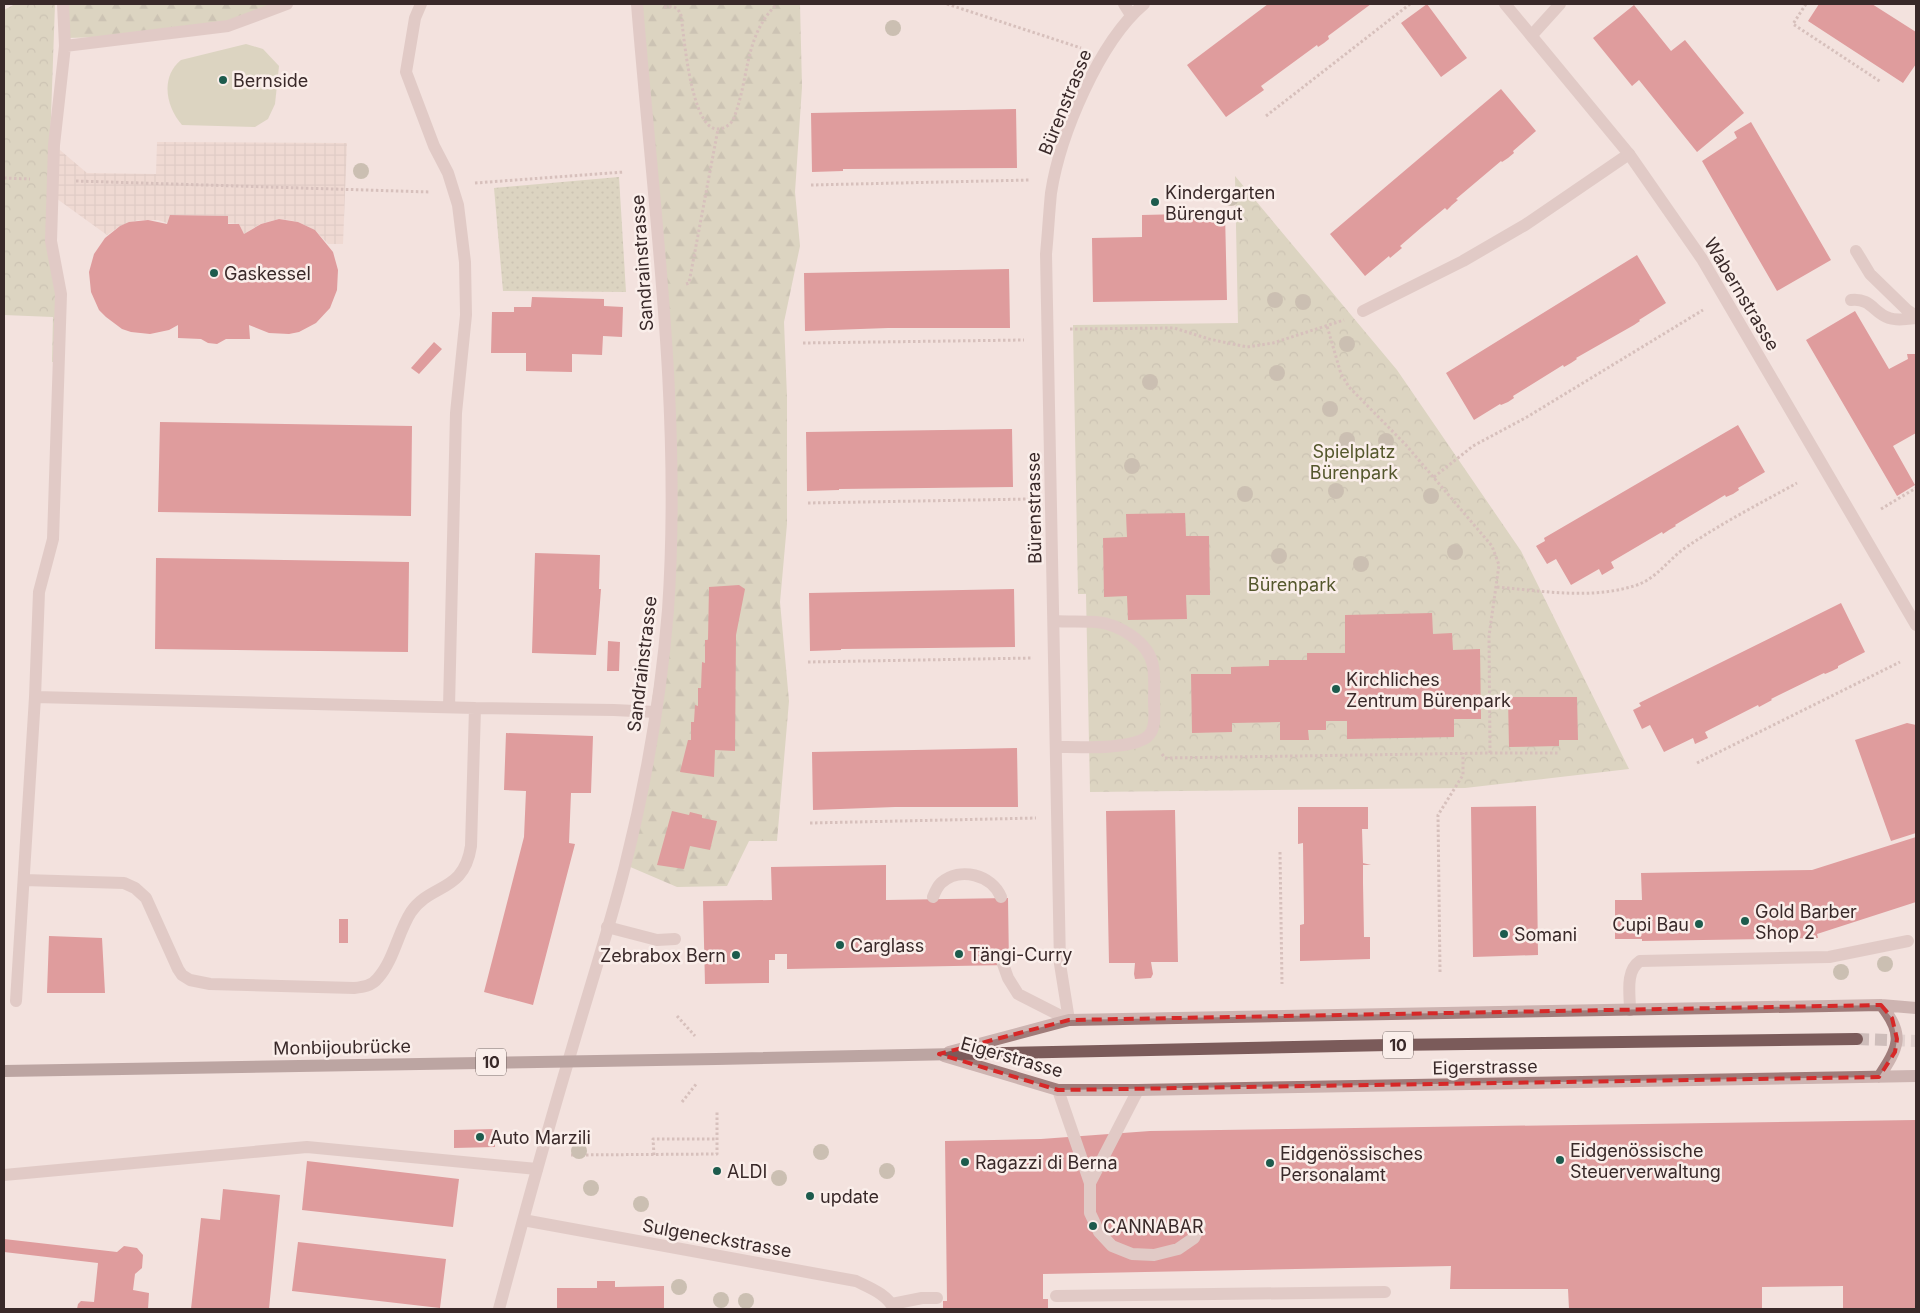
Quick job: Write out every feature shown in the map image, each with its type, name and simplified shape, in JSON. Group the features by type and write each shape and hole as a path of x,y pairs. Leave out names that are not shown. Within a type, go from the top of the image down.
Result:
{"main road":[{"name":"Eigerstrasse","path":"939,1054 1069,1020 1881,1005 1916,1008"},
{"path":"1879,1077 1895,1052 1897,1040 1892,1018 1881,1005"},
{"name":"Eigerstrasse","path":"682,1059 1379,1045 1857,1039"},
{"name":"Eigerstrasse","path":"939,1054 1058,1090 1916,1076"},
{"name":"Monbijoubrücke","path":"4,1071 682,1059"}],"street":[{"path":"16,1001 35,697 39,592 52,545 54,529 61,294 51,240 54,145 65,46 63,4"},
{"path":"65,46 228,26 287,4"},
{"path":"421,4 415,18 406,72 434,146 448,173 453,188 458,205 465,262 466,315 456,412 449,707"},
{"name":"Sandrainstrasse","path":"499,1309 537,1169 625,865 648,759 668,611 672,462 652,174 637,4"},
{"name":"Bürenstrasse","path":"1069,1020 1060,964 1046,254 1052,192 1063,144 1089,82 1128,9 1144,4"},
{"name":"Wabernstrasse","path":"1506,4 1629,154 1702,259 1916,625"},
{"path":"1532,35 1560,4"},
{"path":"1363,311 1463,261 1524,225 1629,154"},
{"path":"1856,251 1870,274 1916,317"},
{"path":"1851,300 1868,303 1890,319 1916,317"},
{"path":"1054,621 1109,624 1124,631 1142,644 1153,666 1154,714 1153,728 1150,734 1135,743 1105,747 1056,747"},
{"path":"35,697 655,712"},
{"path":"24,880 124,883 135,888 146,898 178,969 190,980 210,984 354,988 371,984 382,973 412,912 424,900 460,876 468,863 471,846 475,708"},
{"path":"932,896 942,882 965,874 980,876 988,880 998,891 1000,897"},
{"path":"607,927 657,940 675,939"},
{"path":"1630,1010 1630,972 1640,961 1829,957 1908,941"},
{"path":"1003,964 1008,978 1018,994 1069,1020"},
{"path":"1058,1090 1090,1184 1090,1213 1099,1232 1112,1246 1132,1254 1154,1255 1178,1249 1194,1238 1200,1225"},
{"path":"1090,1184 1138,1090"},
{"path":"4,1175 307,1147 537,1169"},
{"name":"Sulgeneckstrasse","path":"523,1220 856,1281 876,1291 893,1306"},
{"path":"1056,1296 1385,1292"},
{"path":"893,1306 922,1298 937,1298"}],"path":[{"path":"664,7 674,6 679,10 695,98 703,120 709,126 718,129 726,127 733,120 751,45 765,18 777,4"},
{"path":"947,4 1087,50"},
{"path":"1266,116 1410,4"},
{"path":"1806,4 1793,24 1881,82"},
{"path":"686,284 689,283 718,129"},
{"path":"53,180 430,192 453,188 466,183 624,172"},
{"path":"811,185 1035,180"},
{"path":"1434,477 1473,446 1704,310"},
{"path":"1067,329 1174,328 1247,347 1273,343 1350,318 1363,311"},
{"path":"1327,326 1341,374 1349,387 1406,445 1492,546 1499,565 1489,636 1490,753"},
{"path":"803,343 1030,340"},
{"path":"1497,587 1580,594 1596,593 1635,585 1652,577 1684,549 1796,483"},
{"path":"1881,509 1916,488"},
{"path":"808,503 1032,499"},
{"path":"808,662 1036,658"},
{"path":"1697,763 1900,662"},
{"path":"1177,758 1558,753"},
{"path":"1440,972 1438,815 1463,775 1463,754"},
{"path":"810,822 1039,818"},
{"path":"1280,852 1282,984"},
{"path":"570,1155 717,1154 717,1110"},
{"path":"654,1155 653,1139 717,1139"}],"highlighted area":[{"path":"1881,1005 1892,1018 1897,1039 1895,1052 1879,1077 1058,1090 939,1054 1069,1020"}],"green space":[{"path":"15,4 55,4 49,172 58,288 56,362 52,362 53,317 4,315 4,10"},
{"path":"68,4 279,4 227,23 131,36 67,38"},
{"path":"639,4 800,4 802,87 795,192 800,246 784,322 787,397 787,524 780,602 789,701 777,841 749,841 727,886 677,887 628,866 675,543"},
{"name":"Bernside","path":"246,44 263,49 279,66 275,104 268,119 255,127 182,125 172,110 169,101 168,83 174,67 181,60"},
{"name":"Bürenpark","path":"1235,176 1397,370 1521,551 1629,769 1465,788 1090,792 1086,594 1078,594 1073,325 1238,323"},
{"path":"619,177 626,292 503,291 494,188"}],"shaded area":[{"path":"157,142 347,143 343,244 328,244 315,230 289,220 279,219 260,224 244,234 239,224 228,223 228,216 171,215 167,223 158,220 138,220 120,226 107,235 53,196 54,145 87,173 156,174"}],"building":[{"path":"1268,4 1371,4 1328,36 1329,39 1324,43 1318,47 1317,45 1261,86 1264,90 1226,117 1187,65"},
{"path":"1427,4 1467,58 1441,77 1401,23"},
{"path":"1819,4 1872,4 1916,32 1916,64 1903,83 1808,21"},
{"path":"1634,5 1671,51 1685,40 1744,113 1697,152 1639,80 1632,86 1593,38"},
{"path":"1501,89 1536,131 1513,151 1514,153 1501,161 1456,199 1458,200 1447,210 1445,208 1400,246 1402,248 1365,276 1330,234"},
{"path":"1016,109 1017,168 843,169 843,171 812,172 811,113"},
{"path":"1751,122 1831,260 1777,291 1702,161 1737,138 1734,132"},
{"path":"1225,213 1227,300 1093,302 1092,238 1142,237 1142,215"},
{"path":"170,215 228,216 228,224 239,224 244,234 261,224 279,219 298,222 315,230 333,252 338,270 337,290 330,308 316,323 299,332 289,334 269,333 249,325 250,339 226,339 217,344 208,343 201,339 178,338 178,325 169,330 150,334 122,329 99,310 91,292 89,272 94,254 105,238 120,226 129,222 148,220 167,224"},
{"path":"1637,255 1666,303 1634,325 1513,396 1514,398 1508,402 1500,404 1474,420 1446,373"},
{"path":"1009,269 1010,328 888,328 805,331 804,273"},
{"path":"532,297 604,299 604,306 623,307 622,337 603,336 602,355 572,354 572,372 526,371 526,353 491,353 492,312 514,312 514,307 531,307"},
{"path":"1855,311 1889,369 1908,359 1907,354 1916,354 1916,433 1893,446 1915,485 1897,496 1806,340"},
{"path":"434,342 442,349 419,374 411,368"},
{"path":"160,422 412,426 411,516 158,512"},
{"path":"1738,425 1765,472 1738,488 1739,490 1733,494 1726,497 1725,495 1663,534 1662,532 1611,562 1614,568 1602,575 1599,569 1571,585 1556,559 1547,564 1536,546 1545,541 1544,538"},
{"path":"1012,429 1013,487 807,491 806,432"},
{"path":"1185,513 1186,536 1209,536 1210,595 1186,595 1187,619 1128,620 1127,596 1104,597 1103,538 1127,537 1126,514"},
{"path":"535,553 600,555 599,589 601,589 596,655 532,653"},
{"path":"156,558 409,562 408,652 155,649"},
{"path":"739,585 745,589 736,635 735,751 715,750 714,777 680,772 688,740 691,740 691,722 694,722 695,705 698,706 698,688 701,688 702,662 705,663 705,640 708,640 709,587"},
{"path":"1014,589 1015,647 810,651 809,593"},
{"path":"1841,603 1865,652 1838,666 1838,668 1824,673 1771,699 1759,707 1758,705 1705,732 1708,738 1695,744 1693,738 1664,752 1650,725 1642,729 1633,710 1641,706 1639,703"},
{"name":"Kirchliches Zentrum Bürenpark","path":"1432,613 1433,634 1452,633 1453,650 1480,649 1481,719 1454,719 1454,737 1347,739 1347,721 1326,721 1326,730 1308,730 1309,740 1280,740 1280,722 1232,723 1232,732 1192,733 1191,674 1231,674 1231,667 1269,666 1269,660 1307,660 1307,653 1345,653 1345,615"},
{"path":"608,641 620,642 619,671 607,671"},
{"path":"1508,697 1577,697 1578,740 1559,740 1559,746 1509,747"},
{"path":"1907,723 1916,725 1916,833 1891,841 1855,740"},
{"path":"506,733 593,736 591,793 571,793 569,843 575,844 533,1005 484,992 524,837 526,791 504,790"},
{"path":"1017,748 1018,807 895,807 813,810 812,752"},
{"path":"1536,806 1538,955 1473,957 1471,807"},
{"path":"1298,807 1368,807 1368,829 1362,829 1363,863 1371,865 1363,865 1364,937 1370,937 1370,959 1300,961 1300,925 1304,924 1304,917 1303,843 1298,844"},
{"path":"1175,810 1178,962 1151,962 1153,974 1151,978 1135,979 1135,963 1109,963 1106,811"},
{"path":"672,811 689,815 690,812 702,815 702,818 717,821 710,850 690,846 684,869 657,865"},
{"path":"1916,837 1916,902 1817,934 1818,938 1642,941 1642,939 1615,939 1615,900 1642,900 1641,873 1812,870"},
{"path":"886,865 886,900 1008,898 1009,965 787,969 787,954 775,954 775,960 769,960 769,983 705,984 703,901 772,900 771,867"},
{"path":"339,919 348,919 348,943 339,943"},
{"path":"49,936 102,938 105,993 47,993"},
{"path":"1916,1120 1916,1309 1843,1309 1843,1286 1762,1287 1762,1309 1569,1309 1568,1289 1450,1289 1451,1266 1043,1274 1043,1299 1048,1299 1048,1309 943,1309 943,1301 947,1301 945,1141 1041,1139 1150,1131"},
{"path":"495,1129 495,1147 454,1148 454,1130"},
{"path":"307,1161 459,1179 453,1227 302,1210"},
{"path":"223,1189 280,1195 269,1309 191,1309 201,1218 220,1220"},
{"path":"4,1239 117,1252 124,1246 137,1248 143,1255 142,1268 135,1274 133,1290 149,1293 148,1309 77,1309 81,1301 94,1302 98,1263 4,1252"},
{"path":"298,1242 446,1259 440,1308 292,1291"},
{"path":"597,1281 615,1281 615,1287 664,1286 664,1309 557,1309 557,1288 597,1288"}],"tunnel":[{"path":"1857,1039 1916,1041"}],"place":[{"name":"Bernside","path":"223,80"},
{"name":"Kindergarten Bürengut","path":"1155,202"},
{"name":"Gaskessel","path":"214,273"},
{"name":"Kirchliches Zentrum Bürenpark","path":"1336,689"},
{"name":"Gold Barber Shop 2","path":"1745,921"},
{"name":"Cupi Bau","path":"1699,924"},
{"name":"Somani","path":"1504,934"},
{"name":"Carglass","path":"840,945"},
{"name":"Tängi-Curry","path":"959,954"},
{"name":"Zebrabox Bern","path":"736,955"},
{"name":"Auto Marzili","path":"480,1137"},
{"name":"Eidgenössische Steuerverwaltung","path":"1560,1160"},
{"name":"Ragazzi di Berna","path":"965,1162"},
{"name":"Eidgenössisches Personalamt","path":"1270,1163"},
{"name":"ALDI","path":"717,1171"},
{"name":"update","path":"810,1196"},
{"name":"CANNABAR","path":"1093,1226"}],"park label":[{"name":"Spielplatz Bürenpark","path":"1354,461"}]}
